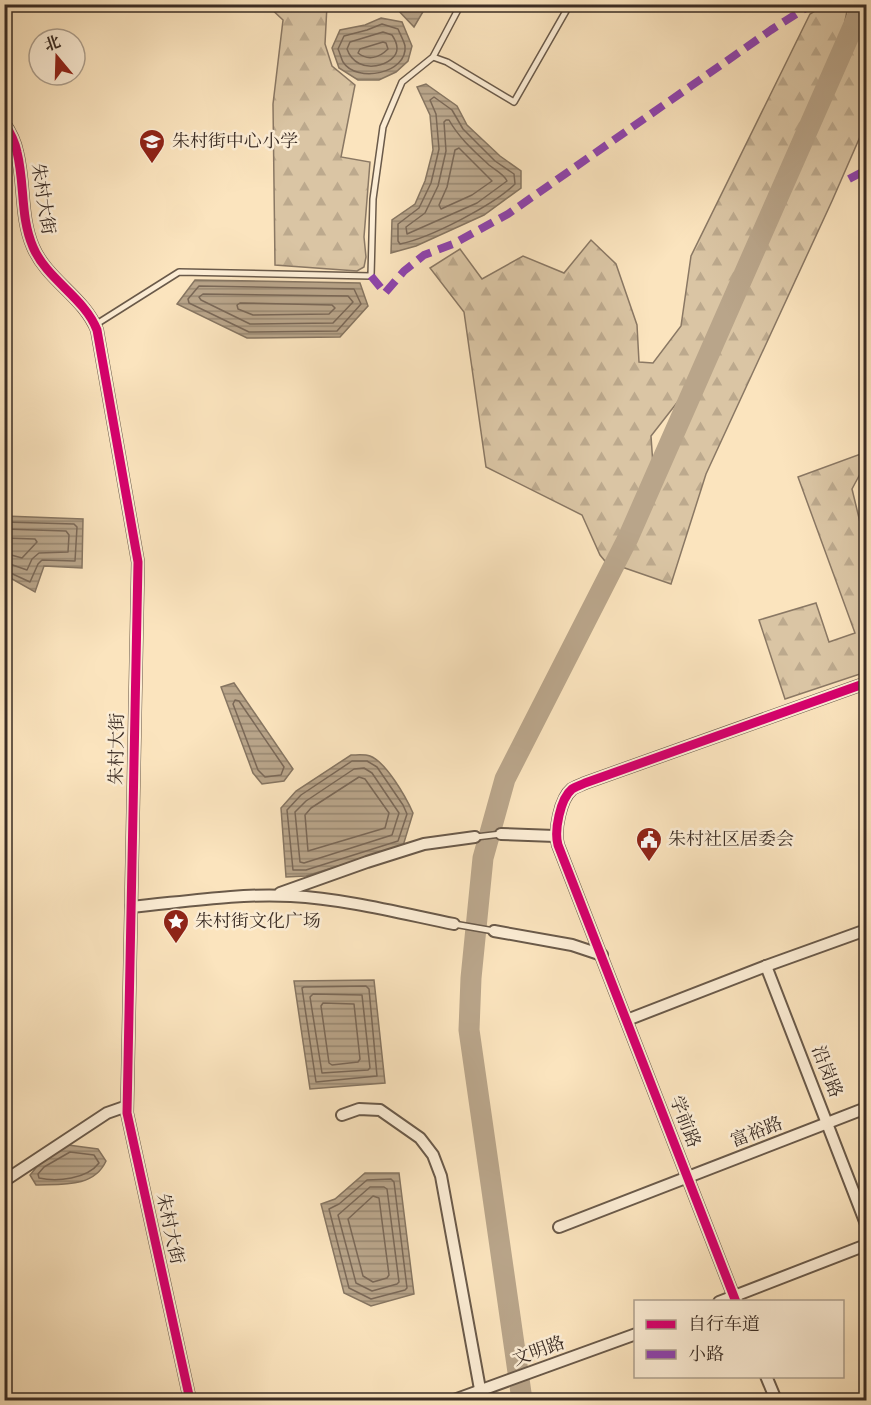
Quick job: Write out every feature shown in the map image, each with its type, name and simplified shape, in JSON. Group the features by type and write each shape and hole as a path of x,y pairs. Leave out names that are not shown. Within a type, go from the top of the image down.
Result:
{"street":[{"name":"朱村大街","path":"4,123 17,152 23,209 35,253 38,259 92,316 95,325 101,345 138,562 127,1113 190,1401"},
{"path":"501,834 555,836 564,801 571,790 585,783 867,683"},
{"name":"学前路","path":"555,836 735,1299"},
{"path":"271,896 424,844 475,837"},
{"path":"131,907 271,896 328,899 454,924"},
{"path":"627,1020 867,930"},
{"path":"494,931 572,945 603,955"},
{"name":"沿岗路","path":"766,966 867,1224"},
{"path":"4,1181 107,1113 127,1106"},
{"name":"富裕路","path":"559,1227 867,1108"},
{"path":"342,1115 359,1109 380,1110 420,1138 433,1155 441,1176 468,1314 481,1396"},
{"path":"735,1299 867,1245"},
{"name":"文明路","path":"454,1401 481,1396 503,1383 634,1335"},
{"path":"766,1378 776,1401"}],"lane":[{"path":"95,325 179,272 371,276 373,199 383,127 402,82 433,57 461,4"},
{"path":"433,57 447,62 514,102 570,4"},
{"path":"475,837 501,834"},
{"path":"454,924 494,931"}],"green space":[{"path":"266,4 327,5 325,44 332,66 355,85 341,157 370,162 364,237 366,257 364,267 357,271 275,265 273,104 283,20"},
{"path":"823,6 848,6 842,36 683,395 651,436 653,465 609,566 600,555 582,515 486,467 464,312 430,268 460,249 482,279 523,256 564,273 591,240 616,264 637,325 639,362 653,363 681,326 691,256 810,14"},
{"path":"866,15 866,123 706,474 671,584 619,566 744,283"},
{"path":"866,452 866,472 860,474 852,489 866,547 866,672 785,699 759,620 816,603 829,642 855,633 798,477"}],"water":[{"path":"397,5 427,5 414,27 395,7"},
{"path":"381,18 402,22 412,46 408,61 396,72 379,80 358,80 339,68 332,48 340,30 365,25"},
{"path":"426,84 457,106 467,125 500,156 521,171 521,188 484,215 416,246 391,253 392,220 415,204 425,181 433,150 430,115 417,87"},
{"path":"195,280 360,283 368,306 340,337 247,338 177,304"},
{"path":"5,516 83,519 82,568 44,566 35,592 5,575"},
{"path":"234,683 293,769 284,781 262,784 253,773 221,687"},
{"path":"351,755 368,755 376,760 389,772 406,798 413,813 403,846 306,876 286,877 281,808 296,791"},
{"path":"374,980 385,1083 310,1089 294,981"},
{"path":"68,1145 98,1149 106,1161 101,1170 94,1176 76,1183 36,1185 30,1175 40,1163"},
{"path":"365,1173 399,1173 414,1294 371,1306 344,1293 321,1204 335,1199"}],"waterway":[{"path":"522,1400 469,1030 471,978 483,858 505,779 628,538 863,4"}],"marked path":[{"path":"371,276 385,293 404,271 424,255 453,244 508,214 771,30 812,4"},
{"path":"849,179 866,170"}],"cycle path":[{"path":"4,123 17,152 26,224 33,247 39,259 83,308 97,330 138,562 127,1113 190,1400"},
{"path":"735,1300 558,845 559,816 568,794 572,789 585,783 866,683"}],"place":[{"name":"朱村街中心小学","path":"152,165"},
{"name":"朱村社区居委会","path":"649,863"},
{"name":"朱村街文化广场","path":"176,945"}]}
